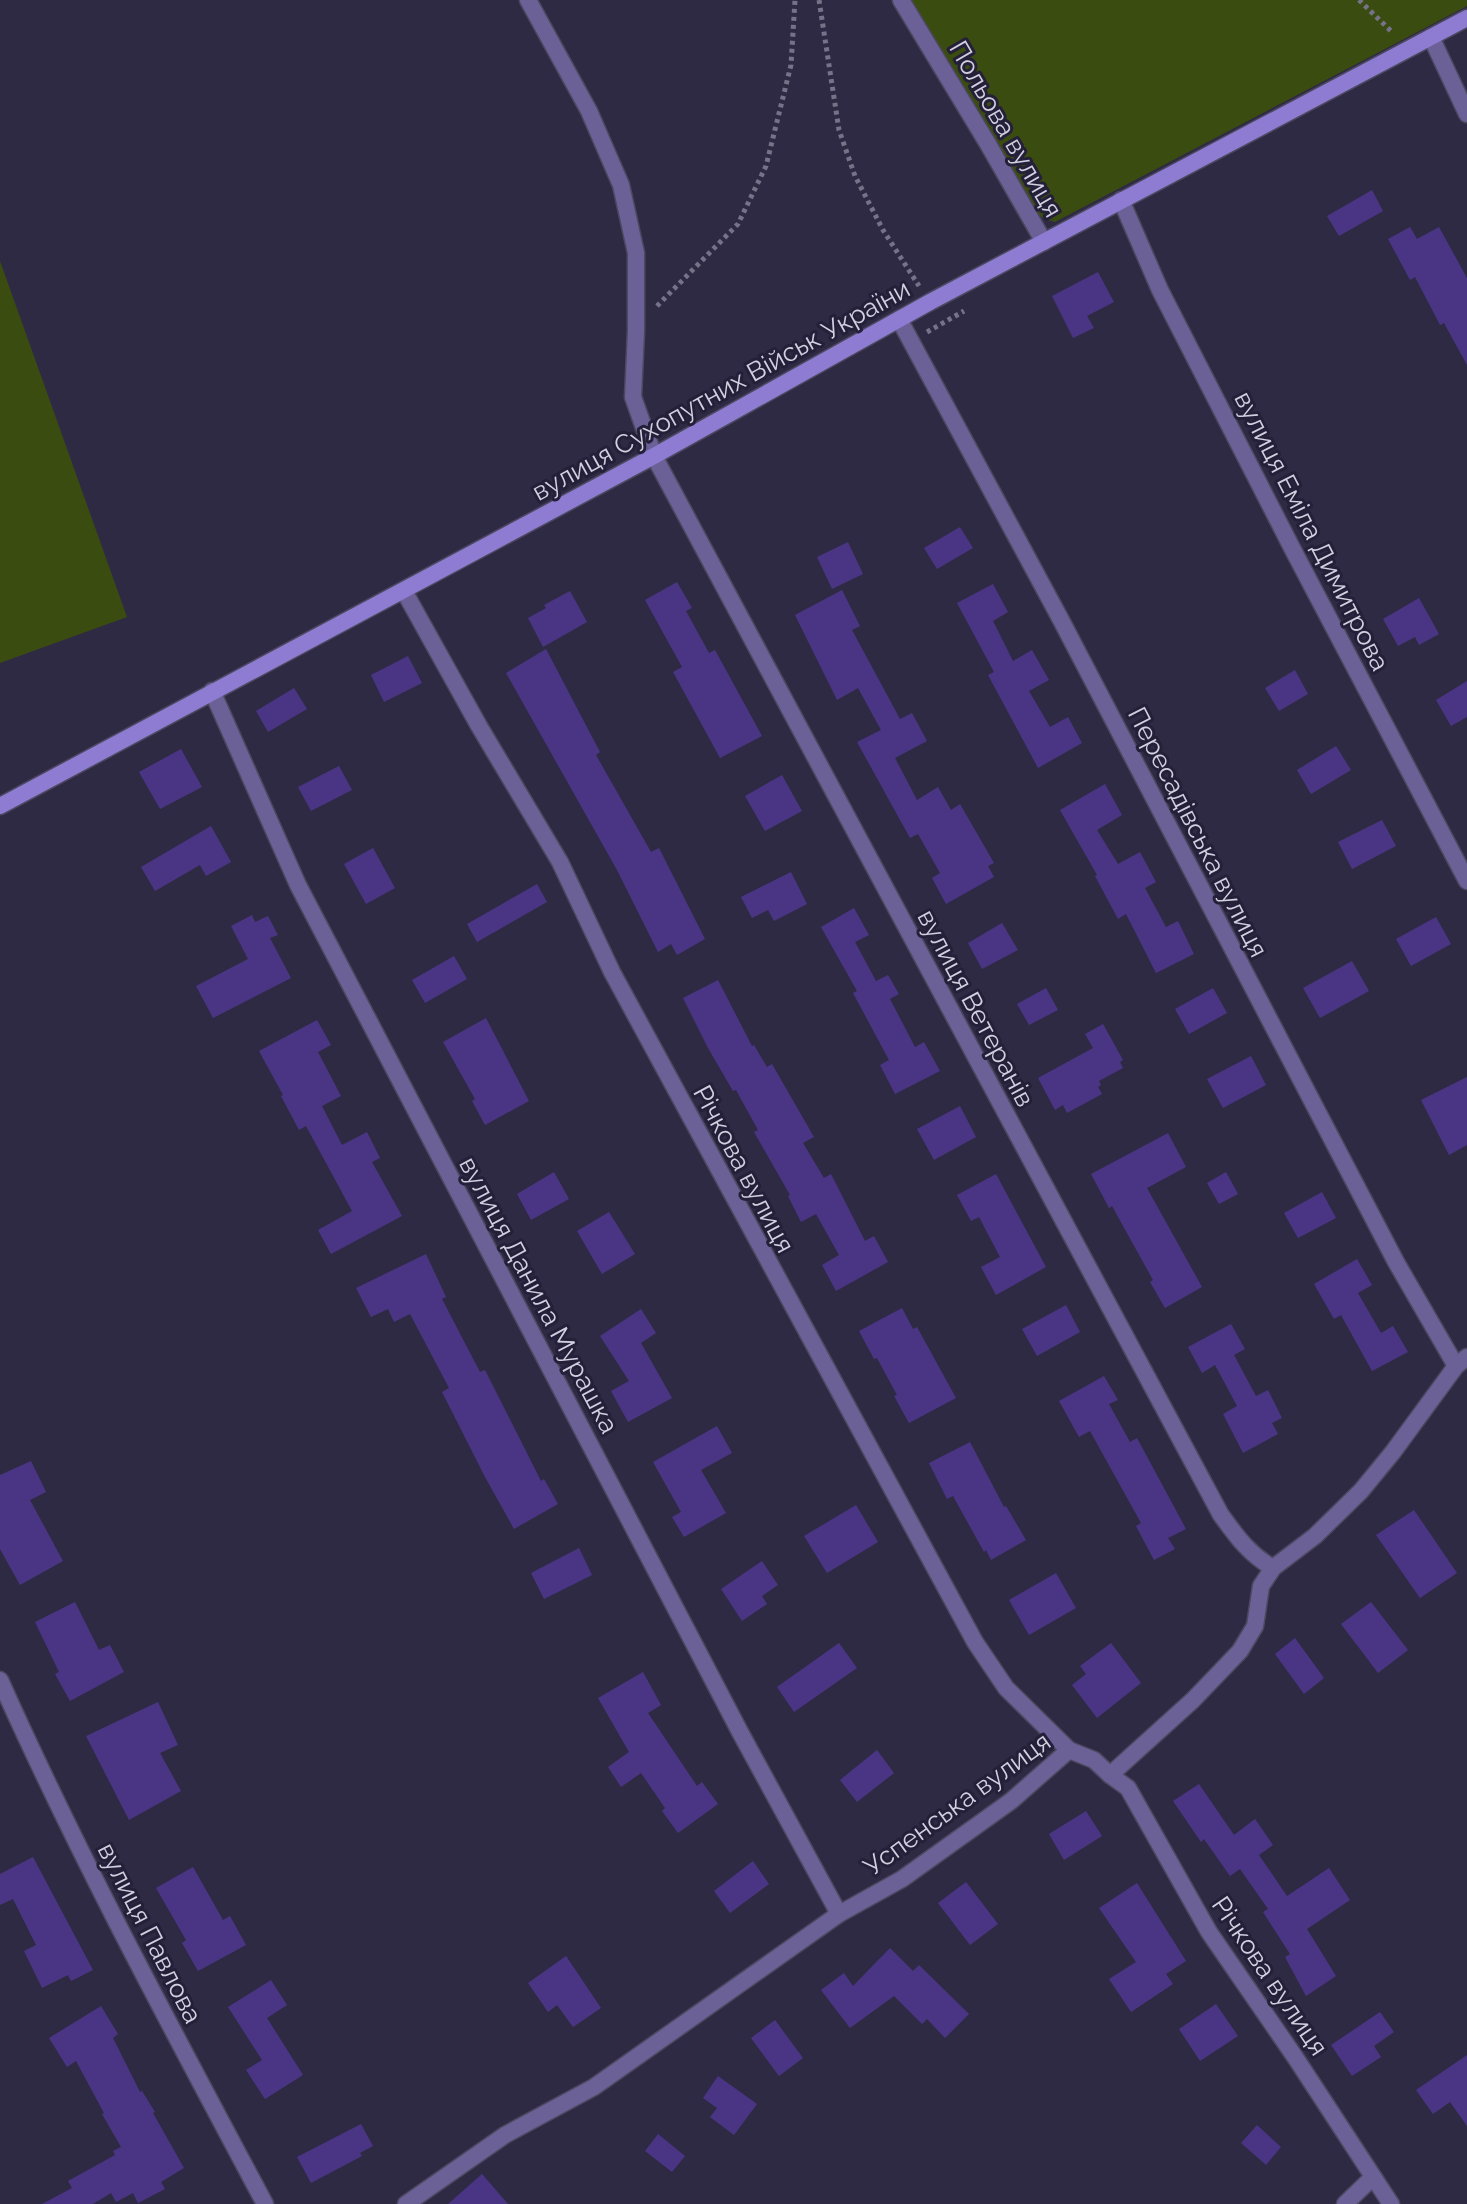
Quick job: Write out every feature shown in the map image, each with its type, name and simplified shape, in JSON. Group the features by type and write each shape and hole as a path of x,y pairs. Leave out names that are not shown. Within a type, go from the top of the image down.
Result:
{"street":[{"name":"вулиця Ветеранів","path":"528,0 589,111 621,185 636,253 633,397 654,456 1221,1515 1238,1540 1256,1558 1273,1568"},
{"name":"Польова вулиця","path":"901,0 1044,242"},
{"name":"вулиця Сухопутних Військ України","path":"0,806 654,456 930,302 1467,18"},
{"path":"1431,37 1467,114"},
{"name":"вулиця Еміла Димитрова","path":"1121,200 1160,290 1467,881"},
{"name":"Пересадівська вулиця","path":"899,319 1061,620 1396,1262 1462,1361"},
{"name":"Річкова вулиця","path":"404,591 560,862 619,986 968,1630 1006,1688 1069,1750"},
{"name":"вулиця Данила Мурашка","path":"212,691 298,885 740,1732 839,1914"},
{"path":"1110,1775 1193,1700 1240,1651 1255,1626 1261,1586 1273,1568 1315,1536 1361,1491 1462,1361"},
{"name":"вулиця Павлова","path":"0,1680 48,1786 265,2204"},
{"name":"Успенська вулиця","path":"406,2204 505,2135 604,2081 839,1914 902,1879 1011,1801 1069,1750 1094,1760 1110,1775"},
{"name":"Річкова вулиця","path":"1110,1775 1128,1788 1209,1932 1391,2204"},
{"path":"1345,2204 1373,2177"}],"path":[{"path":"636,331 738,224 766,166 791,65 795,0"},
{"path":"819,0 839,130 855,176 883,230 930,302"},
{"path":"1359,0 1409,49"}],"green space":[{"path":"908,0 1467,0 1467,6 1055,222 1038,214"},
{"path":"0,261 127,617 0,663"}],"building":[{"path":"1372,190 1383,211 1339,236 1327,216"},
{"path":"1410,227 1417,239 1439,227 1467,278 1467,365 1444,323 1440,325 1415,277 1410,280 1388,239"},
{"path":"1098,272 1114,302 1087,316 1094,328 1073,338 1052,296"},
{"path":"960,527 973,548 937,569 924,548"},
{"path":"848,542 863,574 832,589 817,557"},
{"path":"677,582 692,608 686,611 709,653 715,650 762,736 720,758 673,672 682,667 645,600"},
{"path":"993,584 1008,612 993,621 1013,661 1032,650 1049,680 1029,691 1050,727 1068,717 1082,743 1038,768 988,675 994,672 957,603"},
{"path":"842,590 860,626 852,630 900,719 912,713 927,741 895,758 917,800 938,787 951,810 960,804 994,863 988,866 994,877 946,904 932,878 940,873 918,834 910,838 857,742 881,730 858,688 837,700 795,615"},
{"path":"570,591 587,622 543,647 528,618"},
{"path":"1419,598 1439,634 1419,645 1415,637 1398,646 1383,619"},
{"path":"546,649 600,752 596,755 651,852 659,848 705,939 677,955 671,944 658,952 617,870 506,673"},
{"path":"408,656 422,683 384,702 371,675"},
{"path":"1295,670 1308,694 1279,711 1265,688"},
{"path":"1467,681 1467,717 1451,726 1436,700"},
{"path":"294,688 307,709 268,732 256,711"},
{"path":"1336,746 1351,770 1311,794 1297,770"},
{"path":"181,749 202,787 160,809 139,772"},
{"path":"339,766 352,790 311,811 298,787"},
{"path":"782,775 802,811 765,831 745,796"},
{"path":"1105,784 1122,815 1097,830 1118,864 1140,852 1156,882 1145,888 1166,927 1178,921 1194,954 1156,973 1126,914 1118,919 1060,810"},
{"path":"1382,820 1396,846 1352,869 1338,842"},
{"path":"211,826 231,862 206,876 200,865 155,891 141,867"},
{"path":"373,848 395,888 366,904 344,864"},
{"path":"791,872 807,904 774,921 768,910 752,918 741,897"},
{"path":"537,884 547,902 477,942 467,924"},
{"path":"854,908 869,935 855,942 876,981 888,975 899,994 890,999 915,1047 924,1042 940,1071 895,1094 880,1065 889,1060 853,993 857,991 821,927"},
{"path":"252,915 255,922 268,916 278,935 270,938 291,978 213,1018 196,986 248,959 231,926"},
{"path":"1436,917 1451,944 1411,966 1396,939"},
{"path":"1002,923 1018,950 982,969 968,943"},
{"path":"454,956 467,979 425,1003 412,980"},
{"path":"1352,961 1369,991 1320,1018 1303,988"},
{"path":"718,980 752,1046 767,1067 772,1064 814,1137 803,1143 824,1178 831,1174 865,1241 874,1236 888,1262 836,1291 822,1265 839,1255 816,1214 801,1222 790,1195 754,1132 758,1130 708,1048 683,998"},
{"path":"1046,988 1058,1010 1029,1025 1017,1004"},
{"path":"1213,988 1227,1013 1189,1034 1175,1009"},
{"path":"486,1018 529,1101 485,1125 472,1101 475,1099 443,1042"},
{"path":"317,1020 331,1045 318,1052 341,1096 322,1106 342,1145 367,1132 380,1158 372,1162 402,1216 331,1254 318,1230 352,1211 306,1126 299,1130 259,1051"},
{"path":"1103,1024 1123,1060 1120,1062 1123,1068 1099,1081 1102,1094 1067,1113 1063,1105 1055,1110 1038,1078 1093,1048 1085,1034"},
{"path":"1251,1056 1266,1085 1223,1108 1207,1079"},
{"path":"1467,1077 1467,1145 1449,1155 1421,1100"},
{"path":"960,1106 976,1137 934,1160 917,1129"},
{"path":"1168,1133 1186,1167 1147,1188 1202,1287 1165,1308 1150,1282 1153,1280 1091,1174"},
{"path":"554,1172 569,1199 531,1220 517,1194"},
{"path":"1226,1172 1238,1194 1219,1204 1207,1183"},
{"path":"996,1174 1046,1267 996,1295 981,1267 1000,1257 979,1217 971,1221 957,1195"},
{"path":"1322,1192 1336,1218 1298,1238 1284,1213"},
{"path":"609,1212 635,1254 602,1274 577,1231"},
{"path":"426,1254 446,1297 442,1299 480,1372 485,1370 541,1481 544,1479 558,1504 514,1529 442,1392 449,1388 410,1314 394,1322 388,1309 371,1317 356,1288"},
{"path":"1357,1259 1372,1285 1358,1293 1381,1333 1393,1326 1408,1352 1372,1371 1341,1315 1334,1319 1314,1284"},
{"path":"1066,1305 1080,1332 1037,1356 1022,1329"},
{"path":"902,1308 913,1329 917,1327 956,1398 909,1423 877,1358 874,1359 859,1331"},
{"path":"641,1309 656,1333 641,1343 672,1398 628,1422 611,1391 629,1381 600,1336"},
{"path":"1231,1324 1245,1349 1234,1355 1256,1396 1268,1390 1282,1418 1272,1423 1278,1434 1243,1453 1223,1414 1237,1406 1215,1365 1202,1373 1188,1347"},
{"path":"1104,1376 1118,1400 1109,1404 1130,1442 1137,1438 1186,1529 1168,1538 1175,1549 1154,1560 1136,1526 1141,1523 1090,1431 1079,1437 1059,1401"},
{"path":"717,1426 732,1453 701,1470 726,1513 684,1537 672,1517 681,1512 653,1462"},
{"path":"970,1442 1004,1507 1026,1540 991,1560 953,1496 947,1499 929,1463"},
{"path":"31,1461 46,1492 30,1500 63,1561 20,1585 0,1549 0,1475"},
{"path":"856,1505 878,1542 827,1573 804,1536"},
{"path":"1414,1510 1457,1573 1420,1598 1376,1535"},
{"path":"579,1548 592,1575 544,1599 531,1573"},
{"path":"762,1561 778,1585 762,1596 767,1604 742,1621 721,1589"},
{"path":"1056,1573 1076,1608 1029,1635 1009,1600"},
{"path":"75,1602 99,1650 110,1645 124,1672 70,1701 55,1674 59,1672 35,1622"},
{"path":"1371,1602 1408,1650 1378,1673 1341,1624"},
{"path":"1295,1638 1324,1678 1304,1694 1275,1654"},
{"path":"839,1643 857,1668 794,1712 777,1687"},
{"path":"1111,1643 1141,1683 1097,1718 1072,1685 1086,1674 1080,1666"},
{"path":"643,1672 661,1705 648,1713 697,1786 702,1782 718,1804 678,1833 641,1773 621,1787 608,1767 629,1752 598,1698"},
{"path":"158,1702 178,1745 160,1753 181,1791 129,1820 86,1736"},
{"path":"877,1750 894,1773 857,1802 840,1780"},
{"path":"1199,1784 1234,1835 1255,1819 1273,1845 1259,1855 1287,1896 1329,1868 1350,1900 1307,1929 1336,1976 1306,1996 1285,1957 1290,1954 1263,1912 1268,1909 1240,1869 1230,1876 1204,1839 1201,1842 1173,1801"},
{"path":"1086,1811 1102,1836 1064,1860 1049,1834"},
{"path":"33,1857 93,1970 71,1981 68,1975 42,1988 24,1951 36,1945 13,1899 0,1905 0,1874"},
{"path":"753,1861 769,1884 730,1913 714,1891"},
{"path":"193,1867 223,1920 230,1916 246,1945 198,1971 182,1943 186,1940 156,1888"},
{"path":"966,1882 998,1924 970,1945 938,1903"},
{"path":"1137,1883 1186,1961 1166,1974 1173,1984 1131,2012 1109,1979 1136,1962 1099,1908"},
{"path":"890,1948 913,1971 919,1965 969,2014 945,2038 927,2019 922,2024 894,1996 850,2028 821,1990 844,1973 853,1986"},
{"path":"566,1956 601,2008 573,2027 557,2005 548,2012 528,1983"},
{"path":"271,1980 287,2005 267,2018 303,2075 265,2099 246,2070 262,2060 228,2007"},
{"path":"1216,2004 1238,2036 1200,2061 1179,2029"},
{"path":"101,2006 118,2034 113,2038 140,2092 155,2112 184,2168 161,2182 165,2189 138,2203 133,2193 116,2202 111,2193 93,2204 42,2204 72,2188 68,2181 115,2155 113,2151 121,2147 76,2061 67,2067 49,2038"},
{"path":"1380,2012 1394,2032 1374,2046 1381,2057 1352,2076 1331,2045"},
{"path":"775,2020 803,2058 779,2076 751,2038"},
{"path":"1467,2055 1467,2126 1450,2102 1433,2114 1416,2090"},
{"path":"718,2076 757,2104 734,2135 710,2117 717,2108 703,2098"},
{"path":"361,2124 373,2146 360,2153 362,2156 311,2183 297,2157"},
{"path":"1257,2125 1281,2147 1266,2165 1241,2143"},
{"path":"658,2134 685,2156 672,2172 645,2151"},
{"path":"482,2174 508,2204 448,2204"}]}
